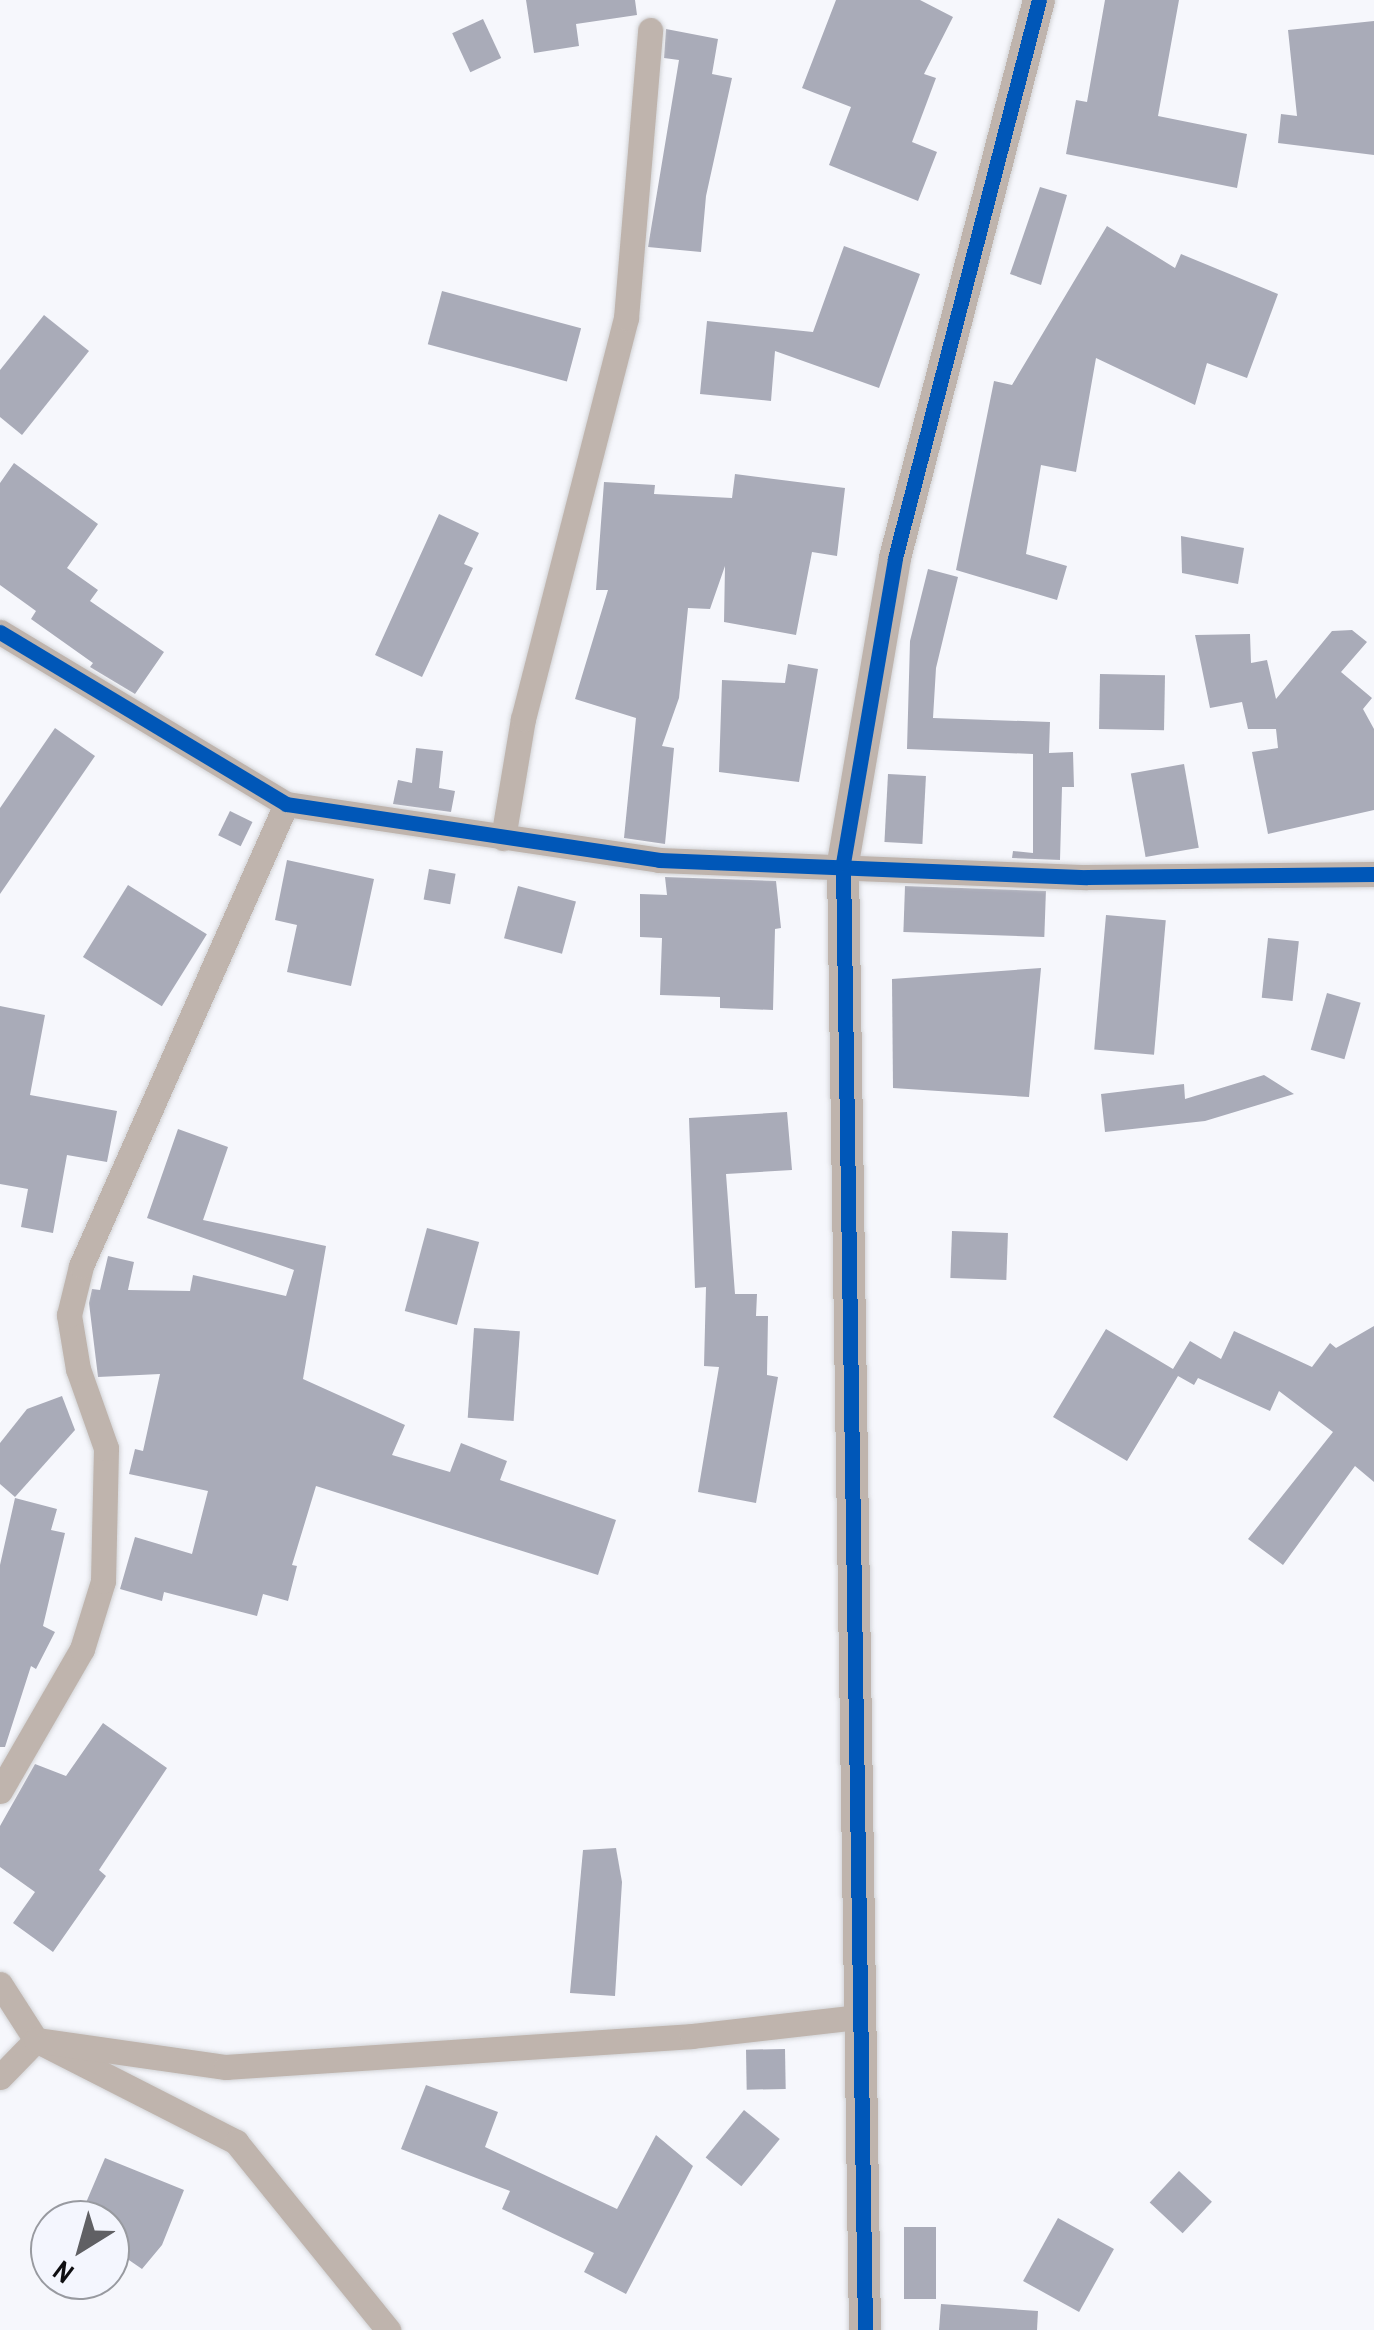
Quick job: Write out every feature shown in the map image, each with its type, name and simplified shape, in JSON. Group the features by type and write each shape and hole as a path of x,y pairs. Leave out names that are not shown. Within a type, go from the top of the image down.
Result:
{"street":[{"path":"865,2330 843,864 895,558 1039,0"},
{"path":"503,838 524,718 626,318 650,30"},
{"path":"0,632 286,804 659,860 843,864 1087,877 1374,874"},
{"path":"0,1791 82,1650 103,1581 106,1448 78,1369 69,1314 81,1266 286,804"},
{"path":"0,1984 36,2040 236,2142 388,2330"},
{"path":"36,2040 226,2067 692,2036 860,2017"},
{"path":"0,2077 36,2040"}],"building":[{"path":"526,0 635,0 637,15 576,24 579,46 534,53"},
{"path":"836,0 920,0 953,17 924,74 936,78 912,142 937,152 918,201 829,165 851,107 802,88"},
{"path":"1105,0 1179,0 1158,116 1247,134 1237,188 1066,154 1076,100 1087,102"},
{"path":"483,19 501,58 470,72 452,33"},
{"path":"1374,21 1374,155 1278,143 1281,114 1297,116 1288,30"},
{"path":"666,29 718,39 712,74 732,78 706,196 701,252 648,247 679,60 664,58"},
{"path":"1040,187 1067,195 1041,285 1010,274"},
{"path":"1107,226 1175,268 1181,254 1278,294 1247,378 1207,363 1195,405 1096,358 1076,472 1041,465 1026,554 1067,566 1057,600 956,570 994,381 1012,385"},
{"path":"844,246 920,274 879,388 775,351 771,401 700,394 707,321 813,332"},
{"path":"442,291 581,328 567,381 428,344"},
{"path":"44,315 89,351 22,435 0,417 0,370"},
{"path":"14,463 98,524 67,568 98,590 90,601 164,652 135,694 90,667 93,663 31,619 36,611 0,585 0,483"},
{"path":"735,474 845,488 837,556 812,552 796,635 724,622 725,566 710,609 688,608 679,698 662,746 674,748 665,844 624,838 636,718 575,699 608,590 596,590 604,482 655,485 654,494 732,498"},
{"path":"439,514 479,533 464,564 473,568 422,677 375,655"},
{"path":"1181,536 1244,548 1238,584 1182,573"},
{"path":"928,569 958,577 936,668 933,718 1050,722 1049,753 1073,752 1074,787 1062,787 1060,860 1012,858 1013,851 1033,853 1033,754 907,749 910,641"},
{"path":"1352,630 1367,642 1341,672 1372,698 1363,709 1374,729 1374,810 1268,834 1252,752 1278,748 1276,729 1248,729 1242,702 1210,708 1195,635 1250,634 1251,663 1267,660 1276,699 1332,631"},
{"path":"788,664 818,669 799,782 719,772 722,680 785,683"},
{"path":"1100,674 1165,675 1164,730 1099,729"},
{"path":"55,728 95,756 0,894 0,808"},
{"path":"416,748 443,751 439,788 455,791 451,812 393,804 398,780 412,783"},
{"path":"1184,764 1199,848 1146,857 1131,773"},
{"path":"888,774 926,776 922,844 884,842"},
{"path":"230,811 252,822 241,846 218,835"},
{"path":"287,860 374,879 351,986 287,972 297,925 275,920"},
{"path":"429,869 456,874 450,904 424,900"},
{"path":"665,877 776,881 781,928 775,929 773,1010 720,1008 720,997 660,995 662,938 640,937 640,894 667,895"},
{"path":"128,885 207,934 162,1006 83,957"},
{"path":"518,886 576,902 562,954 504,938"},
{"path":"905,886 1046,891 1044,937 903,932"},
{"path":"1106,915 1166,920 1154,1055 1094,1049"},
{"path":"1268,938 1299,941 1293,1001 1262,998"},
{"path":"1041,968 1029,1097 893,1088 892,979"},
{"path":"1327,993 1361,1003 1344,1059 1311,1050"},
{"path":"0,1006 45,1015 30,1095 117,1111 107,1162 67,1155 53,1233 21,1227 28,1189 0,1184"},
{"path":"1264,1075 1294,1094 1205,1121 1105,1132 1101,1094 1184,1084 1185,1099"},
{"path":"787,1112 792,1170 726,1174 735,1294 757,1294 756,1316 768,1316 767,1375 778,1377 756,1503 698,1492 719,1367 704,1366 706,1287 695,1288 689,1118"},
{"path":"178,1129 228,1147 203,1220 326,1246 303,1379 405,1425 392,1455 450,1472 461,1443 507,1461 500,1480 616,1520 598,1575 316,1486 292,1565 297,1566 288,1601 263,1594 257,1616 164,1592 162,1601 120,1589 135,1537 192,1554 208,1491 129,1474 135,1449 143,1451 160,1374 98,1377 89,1303 92,1289 100,1290 108,1256 134,1262 128,1290 190,1291 193,1275 286,1296 294,1270 147,1218"},
{"path":"427,1228 479,1242 457,1325 405,1311"},
{"path":"952,1231 1008,1233 1006,1280 950,1278"},
{"path":"1374,1326 1374,1482 1355,1466 1283,1565 1248,1539 1333,1432 1279,1391 1270,1411 1198,1378 1194,1385 1178,1376 1127,1461 1053,1417 1106,1329 1173,1369 1190,1341 1221,1359 1234,1331 1312,1367 1330,1343 1336,1348"},
{"path":"474,1328 520,1331 514,1421 468,1418"},
{"path":"62,1396 75,1430 15,1497 0,1484 0,1443 27,1409"},
{"path":"15,1498 57,1509 51,1530 65,1533 43,1626 55,1632 36,1669 31,1666 5,1747 0,1747 0,1565"},
{"path":"103,1723 167,1768 99,1870 106,1876 53,1952 13,1923 35,1892 0,1867 0,1826 35,1764 66,1776"},
{"path":"616,1848 622,1882 615,1996 570,1993 583,1850"},
{"path":"785,2049 786,2089 747,2090 746,2050"},
{"path":"426,2085 498,2112 485,2147 617,2209 656,2135 693,2166 626,2294 584,2272 594,2253 502,2209 510,2191 401,2149"},
{"path":"744,2110 780,2139 741,2186 706,2157"},
{"path":"105,2158 184,2190 162,2245 142,2269 130,2261 130,2200 87,2200"},
{"path":"1179,2171 1212,2202 1183,2233 1150,2202"},
{"path":"1058,2218 1114,2249 1079,2312 1023,2281"},
{"path":"904,2227 936,2227 936,2299 904,2299"},
{"path":"941,2304 1038,2311 1037,2330 939,2330"}],"cycle path":[{"path":"865,2330 843,863 895,558 1039,0"},
{"path":"0,632 286,804 659,860 1087,877 1374,874"}]}
